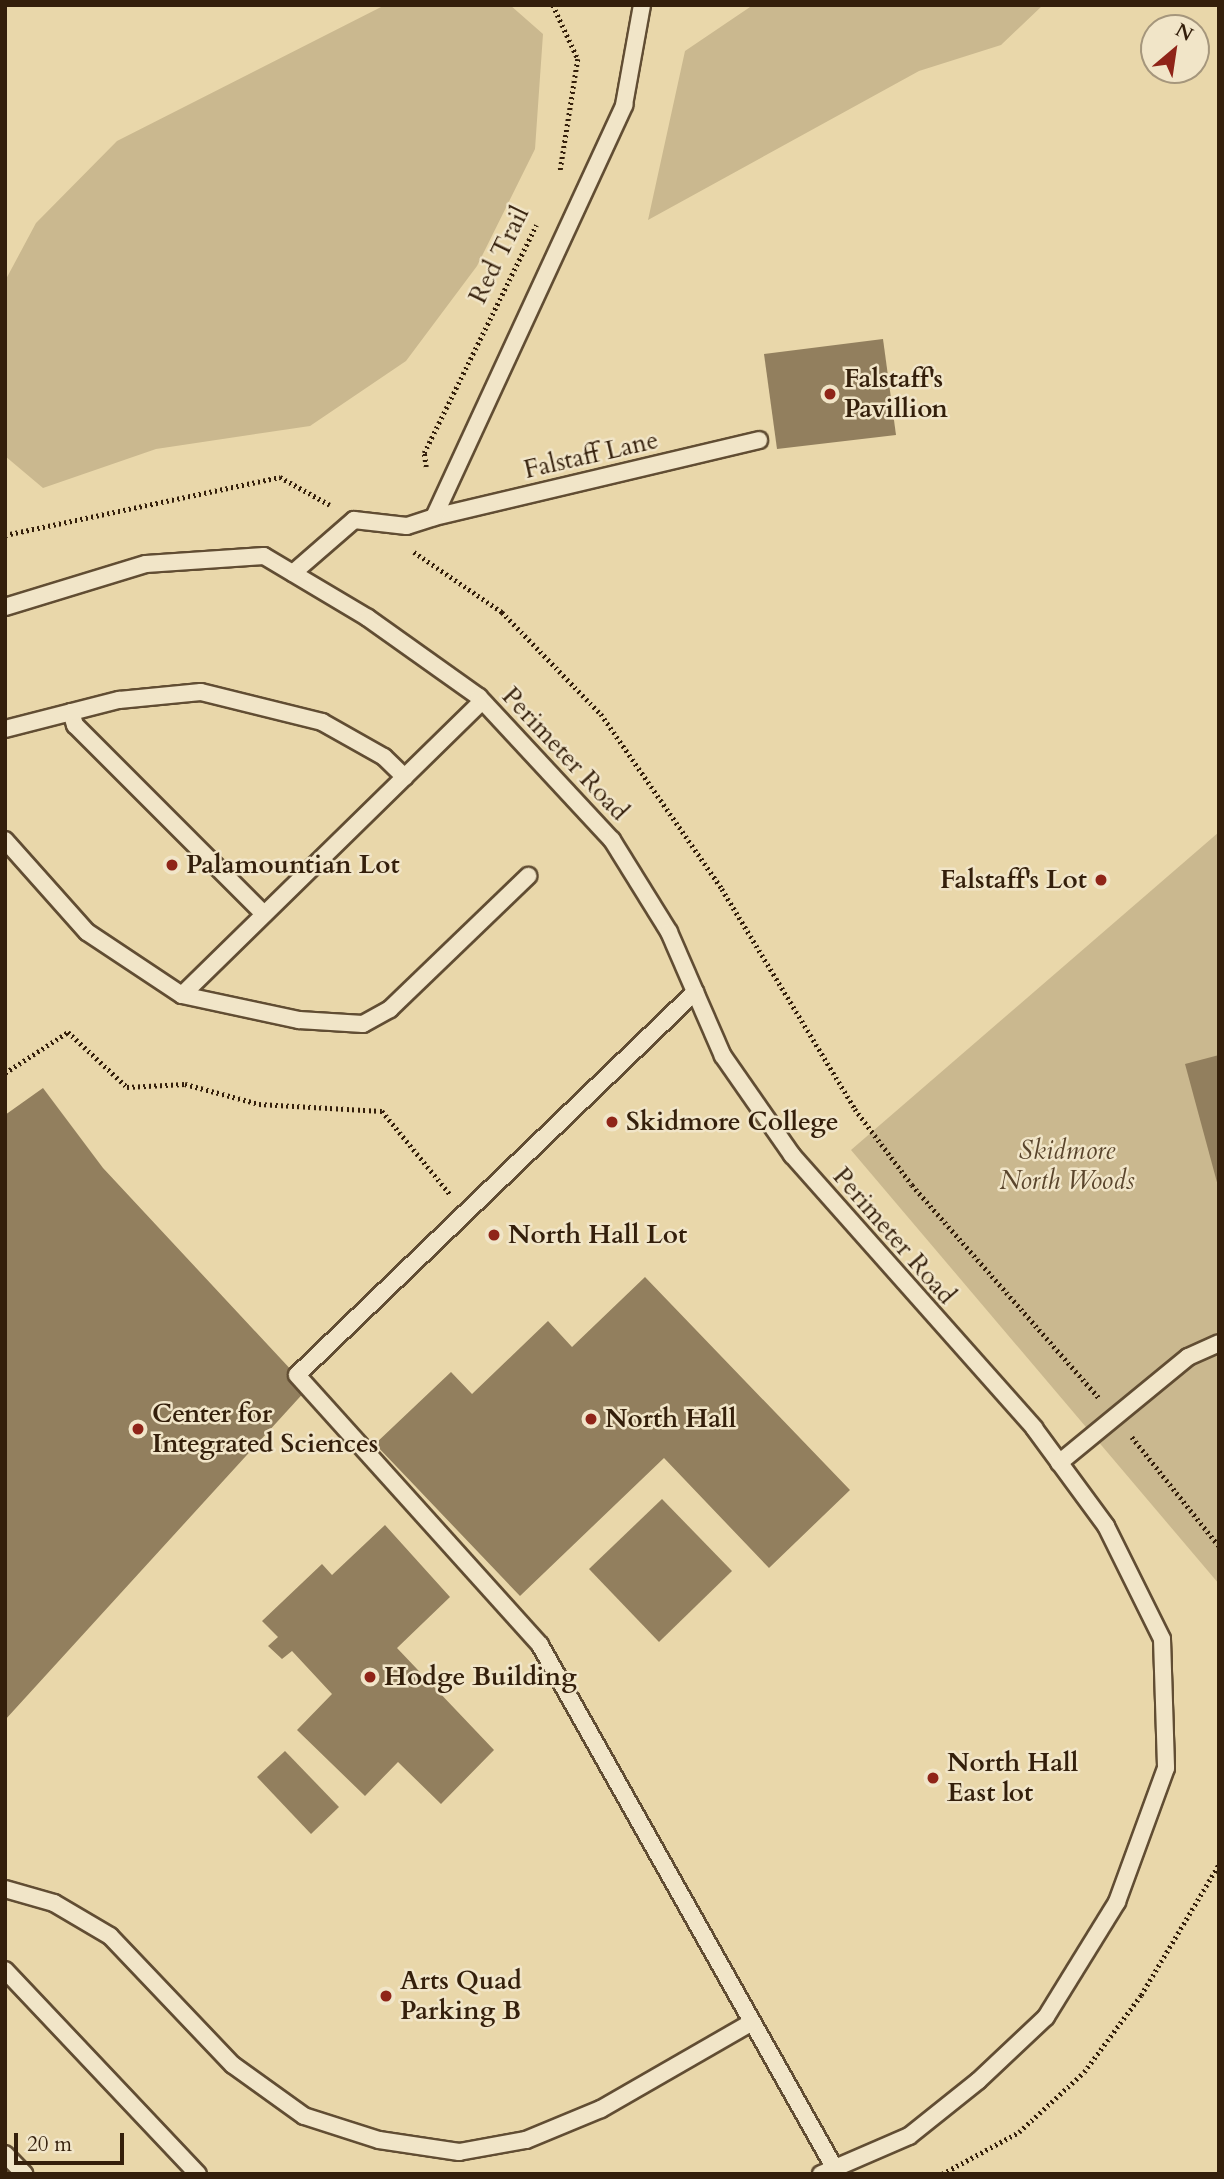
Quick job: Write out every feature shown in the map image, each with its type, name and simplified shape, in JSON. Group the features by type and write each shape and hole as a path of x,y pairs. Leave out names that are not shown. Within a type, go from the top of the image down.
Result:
{"lane":[{"path":"434,517 624,105 642,5"},
{"name":"Falstaff Lane","path":"293,573 354,520 407,526 434,517 759,440"},
{"name":"Perimeter Road","path":"5,607 146,564 264,556 482,701 612,840 669,932 723,1056 792,1155 1059,1463 1106,1527 1162,1639 1166,1768 1117,1902 1046,2017 909,2136 831,2172"},
{"path":"5,729 71,712 201,692 269,704 322,722 384,757 405,777"},
{"path":"182,995 482,701"},
{"path":"71,712 75,725 264,914"},
{"path":"5,840 87,932 182,995 299,1020 363,1024 390,1009 528,876"},
{"path":"695,992 297,1375 540,1645 752,2022 831,2172"},
{"path":"1059,1463 1188,1357 1219,1343"},
{"path":"5,1889 54,1903 110,1936 233,2065 304,2116 379,2140 459,2152 526,2140 601,2109 752,2022"},
{"path":"5,1970 198,2174"},
{"path":"5,2154 24,2174"}],"path":[{"name":"Red Trail","path":"554,5 578,59 554,187"},
{"name":"Red Trail","path":"434,517 424,453 542,211"},
{"path":"5,1073 68,1032 127,1087 185,1084 259,1104 382,1111 466,1213"},
{"path":"942,2174 1019,2132 1084,2071 1140,1995 1219,1864"}],"green space":[{"path":"385,5 510,5 543,34 535,149 477,266 406,361 310,426 156,449 43,488 5,456 5,281 36,223 117,141"},
{"path":"753,5 1043,5 1001,45 919,71 648,220 685,51"},
{"name":"Skidmore North Woods","path":"1219,832 1219,1584 851,1150"}],"building":[{"name":"Falstaff's Pavillion","path":"883,339 896,435 777,449 764,354"},
{"path":"1219,1055 1219,1186 1218,1186 1185,1064"},
{"name":"Center for Integrated Sciences","path":"43,1088 103,1168 308,1388 5,1720 5,1115"},
{"name":"North Hall","path":"645,1277 850,1490 769,1568 664,1458 520,1596 375,1444 451,1372 472,1394 548,1321 572,1347"},
{"path":"662,1499 732,1571 659,1642 589,1569"},
{"name":"Hodge Building","path":"385,1525 450,1597 397,1648 494,1750 441,1804 398,1762 365,1796 297,1730 332,1694 292,1651 282,1659 268,1646 278,1637 262,1621 322,1564 332,1575"},
{"path":"285,1751 339,1807 311,1834 257,1777"}],"place":[{"name":"Falstaff's Pavillion","path":"830,394"},
{"name":"Palamountian Lot","path":"172,865"},
{"name":"Falstaff's Lot","path":"1101,880"},
{"name":"Skidmore College","path":"612,1122"},
{"name":"North Hall Lot","path":"494,1235"},
{"name":"North Hall","path":"591,1419"},
{"name":"Center for Integrated Sciences","path":"138,1429"},
{"name":"Hodge Building","path":"370,1677"},
{"name":"North Hall East lot","path":"933,1778"},
{"name":"Arts Quad Parking B","path":"386,1996"}]}
